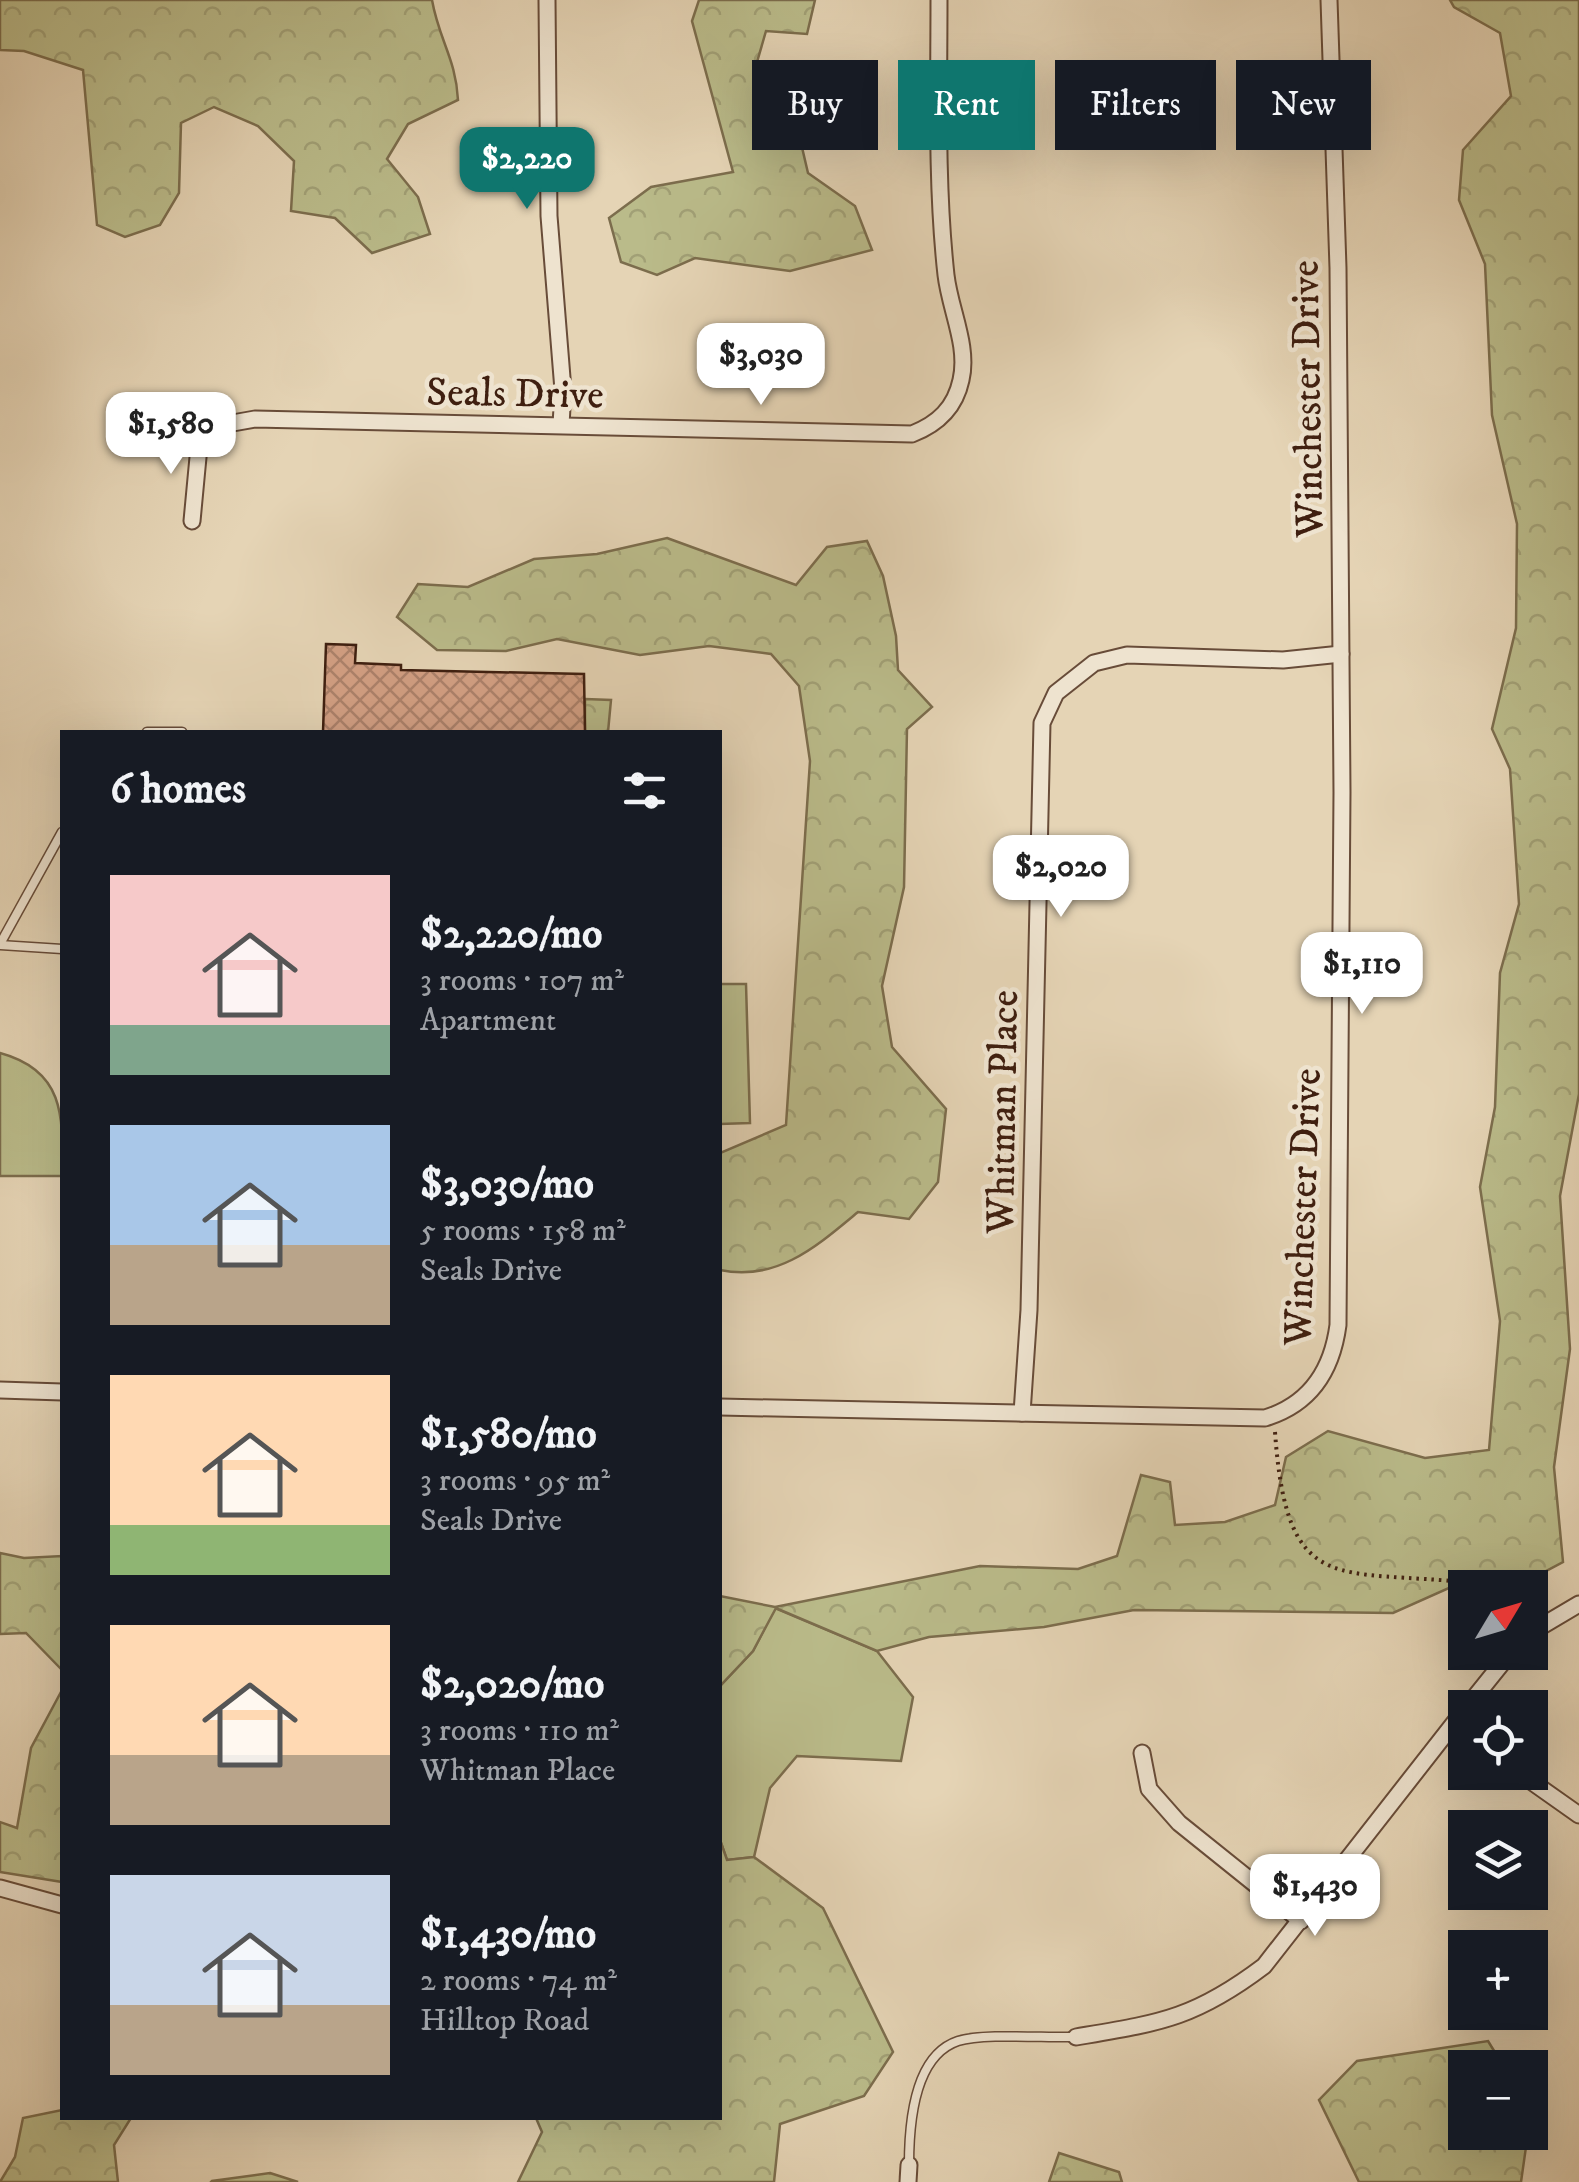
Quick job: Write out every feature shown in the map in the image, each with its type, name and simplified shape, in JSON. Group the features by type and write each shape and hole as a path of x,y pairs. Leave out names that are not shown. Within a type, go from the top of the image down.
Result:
{"street":[{"path":"547,0 549,216 563,390 561,426"},
{"name":"Seals Drive","path":"192,521 200,436 228,424 256,419 912,434 947,412 960,384 964,361 946,278 939,176 939,0"},
{"name":"Winchester Drive","path":"1274,1416 1304,1399 1328,1369 1338,1325 1341,654 1338,268 1329,0"},
{"name":"Whitman Place","path":"1022,1413 1042,724 1056,693 1094,662 1126,655 1283,660 1341,654"},
{"path":"0,1390 60,1392"},
{"path":"722,1408 1274,1416"},
{"path":"1548,1622 1579,1604"},
{"path":"1480,1690 1496,1670"},
{"path":"1076,2036 1169,2021 1223,1997 1264,1966 1448,1743"},
{"path":"1142,1753 1149,1788 1179,1823 1301,1921"},
{"path":"1544,1790 1579,1815"},
{"path":"0,1888 60,1904"}],"lane":[{"path":"60,836 0,945 60,949"},
{"path":"909,2174 914,2102 927,2072 950,2044 972,2038 1076,2036"}],"path":[{"path":"1274,1416 1278,1479 1290,1524 1309,1552 1330,1570 1448,1580"}],"green space":[{"path":"0,0 432,0 458,100 408,124 387,159 418,197 430,234 372,253 335,218 291,211 294,161 258,126 214,107 181,123 179,193 160,225 125,237 97,225 83,70 24,51 0,50"},
{"path":"699,0 815,0 807,34 766,31 758,60 752,60 752,150 803,150 808,173 855,206 872,250 790,271 695,258 657,275 621,262 609,218 651,187 733,172 692,21"},
{"path":"1450,0 1579,0 1579,1094 1560,1196 1570,1349 1554,1467 1563,1562 1548,1570 1448,1570 1448,1588 1393,1613 1134,1610 1044,1627 929,1637 877,1651 776,1608 753,1651 722,1684 722,1596 775,1607 980,1566 1078,1569 1117,1556 1141,1475 1170,1482 1175,1525 1225,1522 1275,1505 1286,1457 1328,1431 1425,1458 1489,1450 1500,1321 1480,1187 1495,1107 1500,973 1519,904 1510,769 1492,729 1516,628 1517,524 1492,415 1485,264 1459,200 1463,150 1511,96 1500,33 1454,7"},
{"path":"667,538 796,585 827,547 867,541 883,576 896,636 898,670 932,707 907,729 904,887 882,986 892,1047 946,1109 938,1182 909,1219 858,1212 795,1258 760,1271 722,1270 722,1152 786,1125 810,761 799,686 771,654 709,646 640,655 557,639 506,651 437,650 397,617 418,584 468,587 534,559 597,554"},
{"path":"585,699 611,700 608,730 585,730"},
{"path":"722,984 746,984 750,1123 722,1124"},
{"path":"0,1053 22,1061 49,1085 60,1116 60,1176 0,1176"},
{"path":"0,1553 24,1558 60,1556 60,1668 26,1633 0,1634"},
{"path":"775,1608 877,1651 913,1697 901,1761 797,1756 770,1788 754,1857 727,1860 722,1846 722,1684 753,1651"},
{"path":"60,1694 60,1882 0,1872 0,1822 17,1828 31,1748"},
{"path":"722,1846 727,1860 754,1857 823,1908 893,2052 864,2096 780,2124 774,2182 518,2182 542,2132 537,2120 722,2120"},
{"path":"1488,2041 1494,2050 1448,2050 1448,2150 1526,2150 1521,2182 1359,2182 1319,2100 1357,2061"},
{"path":"60,2110 60,2120 130,2120 114,2145 118,2182 0,2182 15,2157 23,2118"},
{"path":"1059,2153 1119,2172 1122,2182 1049,2182"},
{"path":"270,2173 298,2182 211,2182 212,2181"}],"building":[{"path":"326,644 356,645 355,663 401,665 401,670 584,674 585,730 323,730"}]}
